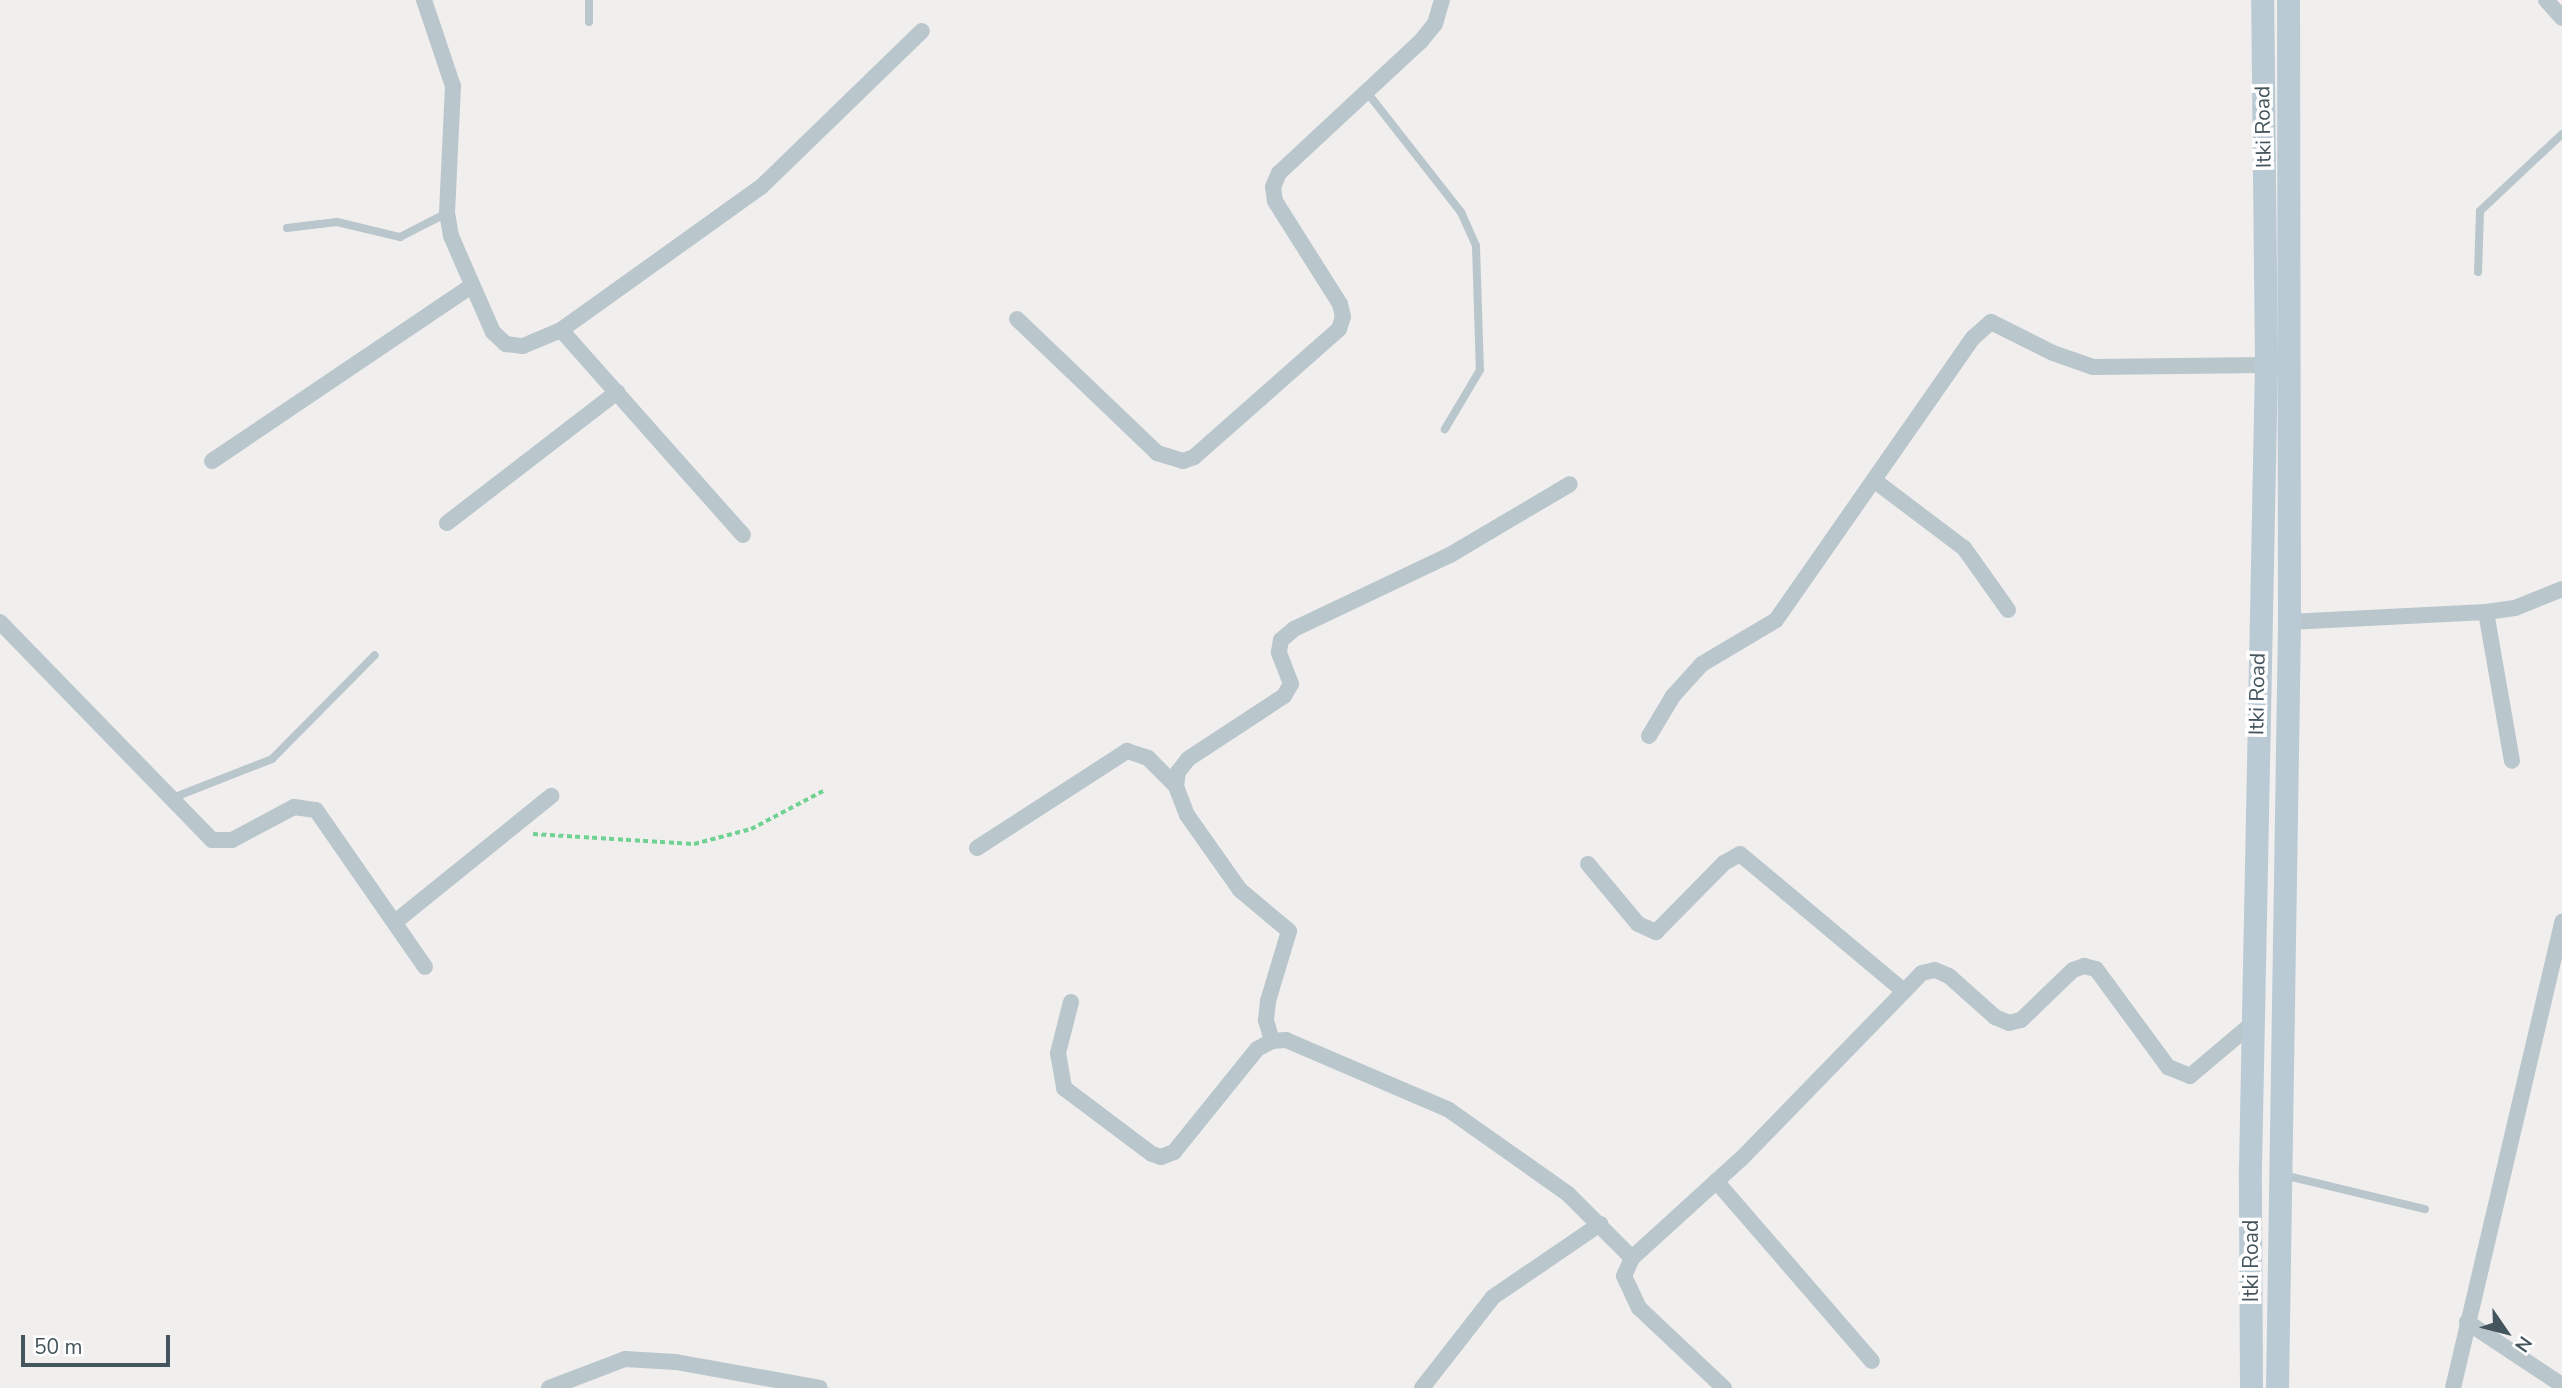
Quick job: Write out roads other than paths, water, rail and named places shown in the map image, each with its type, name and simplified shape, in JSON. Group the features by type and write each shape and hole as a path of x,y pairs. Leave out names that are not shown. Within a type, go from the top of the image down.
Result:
{"main road":[{"name":"Itki Road","path":"2251,1388 2253,1023 2266,365 2262,0"},
{"path":"2277,1388 2289,622 2288,0"}],"street":[{"path":"424,0 442,41 453,86 447,213 458,261 493,332 506,344 538,343 561,330 786,166 922,31"},
{"path":"1017,319 1157,453 1183,461 1194,457 1339,329 1343,317 1340,304 1275,201 1273,187 1279,173 1421,41 1434,24 1442,0"},
{"path":"2546,0 2562,18"},
{"path":"212,461 471,286"},
{"path":"1648,736 1673,696 1702,664 1776,620 1973,338 1991,322 2053,353 2094,367 2266,365"},
{"path":"561,330 743,535"},
{"path":"447,523 617,392"},
{"path":"1875,481 1964,548 2008,610"},
{"path":"1176,786 1188,760 1284,696 1291,684 1279,652 1280,640 1294,629 1461,549 1570,484"},
{"path":"2289,622 2486,612 2515,608 2562,589"},
{"path":"2486,612 2512,761"},
{"path":"0,622 202,832 223,842 294,807 316,810 425,967"},
{"path":"977,848 1127,751 1148,758 1176,786 1187,815 1240,890 1289,931 1268,1001 1266,1020 1272,1041"},
{"path":"395,922 551,796"},
{"path":"1588,864 1638,924 1656,932 1724,863 1740,854 1904,991"},
{"path":"2453,1388 2562,925"},
{"path":"1724,1388 1639,1308 1624,1276 1632,1258 1716,1181 1922,973 1935,970 1962,986 1995,1017 2009,1023 2021,1020 2060,980 2084,966 2096,969 2168,1067 2190,1076 2202,1071 2253,1023"},
{"path":"1071,1002 1058,1053 1064,1088 1160,1157 1174,1152 1257,1049 1272,1041 1299,1045 1448,1110 1559,1187 1632,1258"},
{"path":"1716,1181 1872,1361"},
{"path":"1422,1388 1493,1297 1600,1224"},
{"path":"2467,1322 2562,1385"},
{"path":"550,1388 591,1368 638,1359 820,1388"}],"lane":[{"path":"589,0 589,22"},
{"path":"1366,91 1461,212 1476,246 1480,370 1445,429"},
{"path":"2478,272 2480,211 2562,134"},
{"path":"287,228 337,222 400,237 447,213"},
{"path":"170,799 272,760 375,655"},
{"path":"2280,1175 2425,1209"}]}
